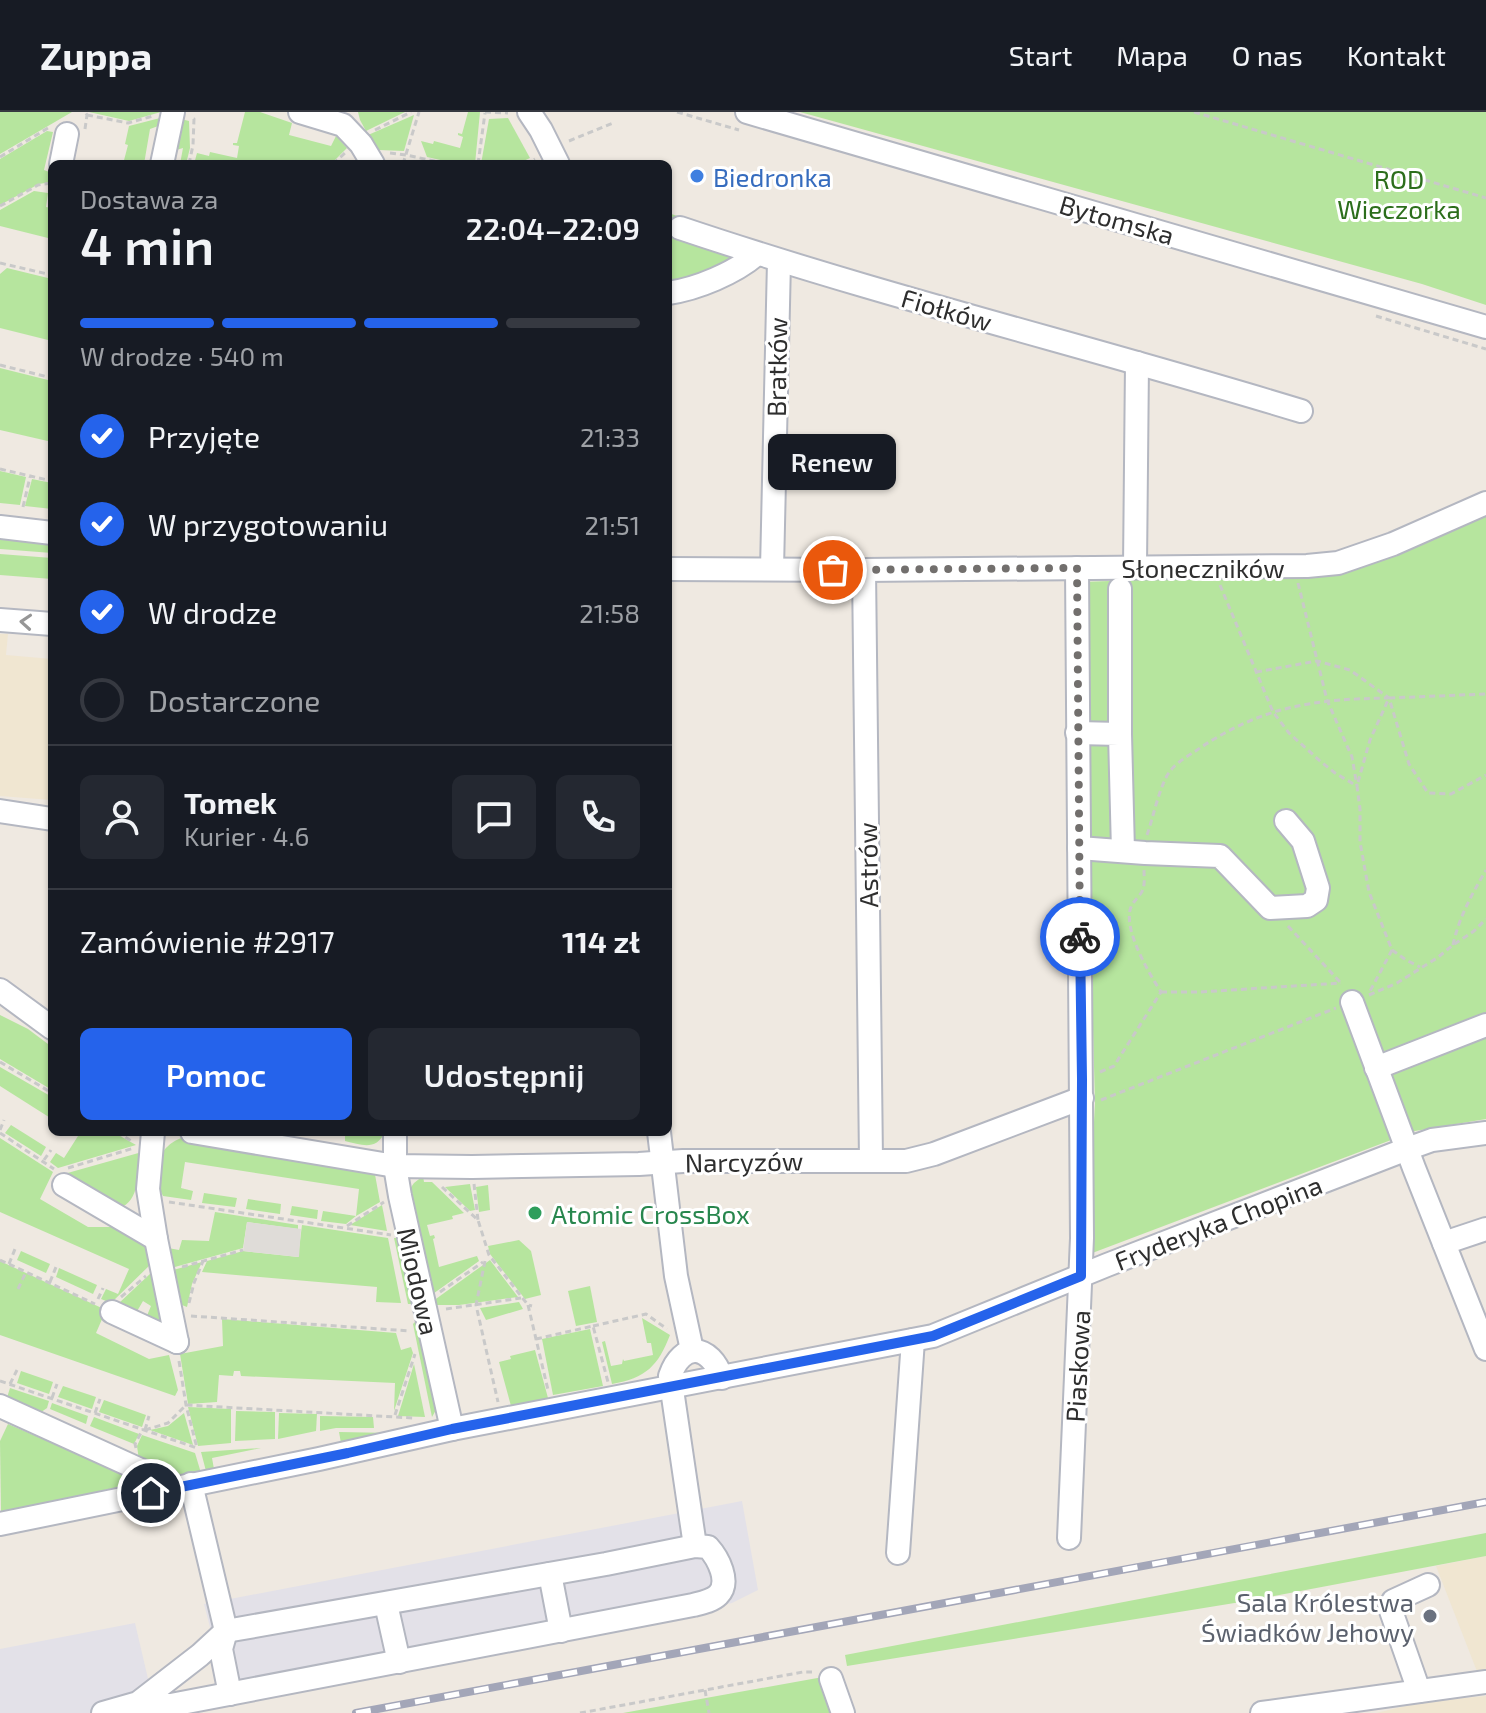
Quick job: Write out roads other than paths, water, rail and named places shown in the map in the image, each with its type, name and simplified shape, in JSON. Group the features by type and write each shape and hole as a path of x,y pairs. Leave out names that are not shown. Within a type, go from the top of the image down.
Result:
{"street":[{"path":"300,112 345,118 361,144 381,159"},
{"path":"529,112 560,154"},
{"name":"Bytomska","path":"747,112 1486,327"},
{"path":"163,160 172,113"},
{"path":"58,131 61,160"},
{"name":"Fiołków","path":"680,228 779,261 1301,411"},
{"path":"672,292 716,279 757,254"},
{"name":"Bratków","path":"772,569 779,261"},
{"path":"1135,567 1137,363"},
{"name":"Słoneczników","path":"672,569 1307,566 1338,563 1393,544 1486,503"},
{"path":"0,527 48,533"},
{"name":"Piaskowa","path":"1069,1538 1081,1276 1077,568"},
{"name":"Astrów","path":"864,570 871,1160"},
{"path":"1120,589 1120,734 1134,852"},
{"path":"0,620 48,624"},
{"path":"1077,733 1120,734"},
{"path":"0,811 48,818"},
{"path":"1079,848 1220,856 1270,908 1307,906 1317,897 1318,888 1303,841 1286,821"},
{"path":"0,990 48,1025"},
{"path":"1353,994 1376,1068 1486,1349"},
{"path":"1376,1068 1486,1025"},
{"name":"Narcyzów","path":"216,1136 395,1166 906,1161 934,1154 1082,1088"},
{"name":"Fryderyka Chopina","path":"0,1524 452,1429 933,1336 1407,1149 1432,1140 1486,1133"},
{"path":"112,1312 177,1342 178,1315 162,1267 149,1199 153,1136"},
{"name":"Miodowa","path":"395,1136 395,1166 452,1429"},
{"path":"659,1136 676,1276 692,1350"},
{"path":"64,1185 156,1239"},
{"path":"1444,1243 1486,1229"},
{"path":"898,1553 913,1340"},
{"path":"695,1546 670,1376 683,1354 692,1350 709,1355 722,1378"},
{"path":"0,1406 181,1486 226,1631 221,1649 230,1694"},
{"path":"103,1713 138,1703 171,1705 693,1605 718,1595 723,1576 715,1554 708,1547 695,1546 226,1631 138,1703"},
{"path":"550,1574 561,1631"},
{"path":"1406,1700 1390,1608 1393,1601 1428,1585"},
{"path":"386,1604 399,1662"},
{"path":"831,1679 843,1713"},
{"path":"1262,1713 1406,1700 1486,1682"}],"railway":[{"path":"356,1713 1486,1502"}],"place":[{"name":"Biedronka","path":"697,176"},
{"name":"Renew","path":"833,570"},
{"name":"Atomic CrossBox","path":"535,1213"},
{"name":"Sala Królestwa Świadków Jehowy","path":"1430,1616"}],"park label":[{"name":"ROD Wieczorka","path":"1399,193"}]}
